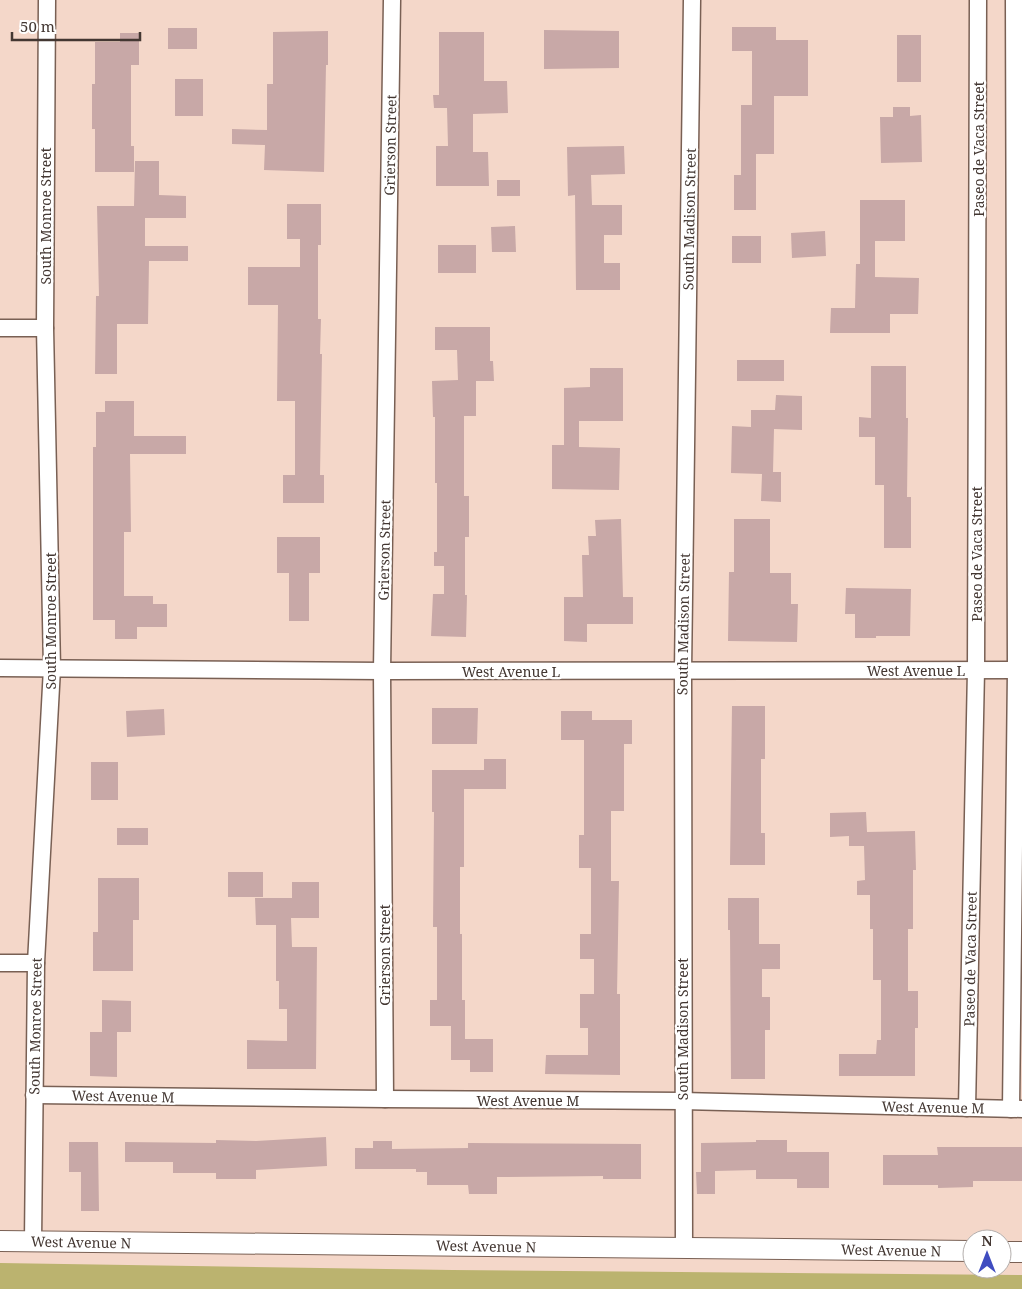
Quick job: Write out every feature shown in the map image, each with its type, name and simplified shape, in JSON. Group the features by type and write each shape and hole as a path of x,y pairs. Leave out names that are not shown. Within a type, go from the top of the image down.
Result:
{"main road":[{"name":"West Avenue N","path":"0,1241 962,1252"}],"street":[{"name":"South Monroe Street","path":"33,1242 36,963 52,668 45,328 46,0"},
{"name":"Grierson Street","path":"385,1100 382,671 392,0"},
{"name":"South Madison Street","path":"684,1248 682,671 692,0"},
{"name":"Paseo de Vaca Street","path":"967,1108 976,670 978,0"},
{"path":"1009,0 1022,0"},
{"path":"1014,0 1019,670 1016,1109"},
{"path":"0,328 45,328"},
{"name":"West Avenue L","path":"0,668 382,671 1019,670"},
{"path":"0,963 36,963"},
{"name":"West Avenue M","path":"34,1095 385,1100 682,1101 1016,1109"}],"shaded area":[{"path":"0,1263 452,1270 962,1274 962,1279 1012,1279 1012,1275 1022,1275 1022,1289 0,1289"}],"building":[{"path":"732,27 776,27 776,40 808,40 808,96 774,96 774,154 756,154 756,210 734,210 734,175 741,175 741,105 752,105 752,51 732,51"},
{"path":"168,28 197,28 197,49 168,49"},
{"path":"544,30 619,31 619,68 544,69"},
{"path":"328,31 324,172 264,170 265,145 232,144 232,129 267,130 267,84 273,84 273,32"},
{"path":"439,32 484,32 484,81 507,81 508,113 473,114 473,152 488,152 489,186 436,186 436,146 448,146 447,108 434,108 433,95 439,95"},
{"path":"120,33 139,33 139,65 131,65 131,146 134,146 134,172 95,172 95,129 92,129 92,84 95,84 95,42 120,42"},
{"path":"897,35 921,35 921,82 897,82"},
{"path":"175,79 203,79 203,116 175,116"},
{"path":"893,107 910,107 910,116 921,115 922,162 881,163 880,117 893,117"},
{"path":"624,146 625,174 591,175 592,205 622,205 622,235 604,235 604,263 620,263 620,290 576,290 575,195 568,196 567,147"},
{"path":"135,161 159,161 159,195 186,196 186,218 145,218 145,246 188,246 188,261 149,261 148,324 117,324 117,374 95,374 96,296 99,296 97,206 134,206"},
{"path":"497,180 520,180 520,196 497,196"},
{"path":"860,200 905,200 905,241 875,241 875,277 919,278 918,314 890,314 890,333 830,333 831,308 855,308 856,264 860,264"},
{"path":"287,204 321,204 321,245 318,245 318,319 321,319 320,354 322,354 320,475 324,475 324,503 283,503 283,475 295,475 295,401 277,401 278,305 248,305 248,267 300,267 300,239 287,239"},
{"path":"515,226 516,252 492,252 491,227"},
{"path":"825,231 826,256 792,258 791,233"},
{"path":"732,236 761,236 761,263 732,263"},
{"path":"438,245 476,245 476,273 438,273"},
{"path":"435,327 490,327 490,361 493,361 494,381 476,381 476,416 464,416 464,496 469,496 469,537 465,537 466,637 431,636 433,594 444,594 444,566 434,566 434,552 437,552 437,483 435,483 435,417 433,417 432,381 458,380 457,350 435,350"},
{"path":"737,360 784,360 784,381 737,381"},
{"path":"871,366 906,366 906,418 908,418 907,497 911,497 911,548 884,548 884,485 875,485 875,437 859,437 859,417 871,418"},
{"path":"590,368 623,368 623,421 579,421 579,447 620,448 619,490 552,489 552,445 564,445 564,388 590,387"},
{"path":"776,395 802,396 802,430 774,429 773,472 781,472 781,502 761,501 762,474 731,473 732,426 751,427 751,410 775,410"},
{"path":"105,401 134,401 134,436 186,436 186,454 130,454 131,532 124,532 124,596 153,596 153,604 167,604 167,627 137,627 137,639 115,639 115,620 93,620 93,447 96,447 96,412 105,412"},
{"path":"621,519 623,597 633,597 633,624 587,624 587,642 564,641 564,597 583,597 582,555 589,555 588,536 596,536 595,520"},
{"path":"734,519 770,519 770,573 791,573 791,604 798,604 797,642 728,641 729,572 734,572"},
{"path":"277,537 320,537 320,573 309,573 309,621 289,621 289,573 277,573"},
{"path":"846,588 911,589 910,636 855,638 855,614 845,614"},
{"path":"732,706 765,706 765,759 761,759 761,833 765,833 765,865 730,865"},
{"path":"432,708 478,708 477,744 432,744"},
{"path":"164,709 165,735 127,737 126,711"},
{"path":"561,711 592,711 592,720 632,720 632,744 624,744 624,811 611,811 611,881 619,881 617,994 620,994 620,1075 545,1074 546,1055 588,1055 588,1028 580,1028 580,994 594,994 594,959 580,959 580,934 591,934 591,868 579,868 579,835 584,835 584,740 561,740"},
{"path":"484,759 506,759 506,789 464,789 464,867 460,867 460,934 462,934 462,1000 465,1000 465,1039 493,1039 493,1072 470,1072 470,1060 451,1060 451,1026 430,1026 430,1000 437,1000 437,927 433,927 434,812 432,812 432,770 484,770"},
{"path":"91,762 118,762 118,800 91,800"},
{"path":"866,812 867,832 915,831 916,870 913,870 913,929 908,929 908,991 918,991 918,1028 915,1028 915,1076 839,1076 839,1054 876,1054 877,1040 881,1040 881,980 873,980 873,929 870,929 870,895 857,895 857,881 865,880 864,846 849,846 849,836 830,837 830,813"},
{"path":"117,828 148,828 148,845 117,845"},
{"path":"228,872 263,872 263,897 228,897"},
{"path":"98,878 139,878 139,920 133,920 133,971 93,971 93,932 98,932"},
{"path":"292,882 319,882 319,918 291,918 292,947 317,947 316,1069 247,1069 247,1040 287,1041 287,1009 279,1009 279,981 276,981 276,925 256,925 255,898 292,898"},
{"path":"728,898 759,898 759,944 780,944 780,969 762,969 762,997 770,997 770,1030 765,1030 765,1079 731,1079"},
{"path":"102,1000 131,1001 131,1032 117,1032 117,1077 90,1076 90,1032 102,1032"},
{"path":"326,1137 327,1166 256,1170 256,1179 216,1179 216,1173 173,1173 173,1162 125,1162 125,1142 216,1143 216,1140 256,1141"},
{"path":"756,1140 787,1140 787,1152 829,1152 829,1188 797,1188 797,1179 756,1179 756,1170 715,1171 715,1194 697,1194 696,1172 701,1172 701,1143 756,1142"},
{"path":"373,1141 392,1141 392,1149 468,1148 468,1143 641,1144 641,1179 603,1179 603,1176 497,1177 497,1194 469,1194 468,1185 427,1185 427,1172 416,1172 416,1169 355,1169 355,1148 373,1148"},
{"path":"69,1142 98,1142 99,1211 81,1211 81,1172 69,1172"},
{"path":"937,1147 1022,1147 1022,1181 973,1181 973,1187 938,1188 938,1185 883,1185 883,1155 938,1155"}]}
